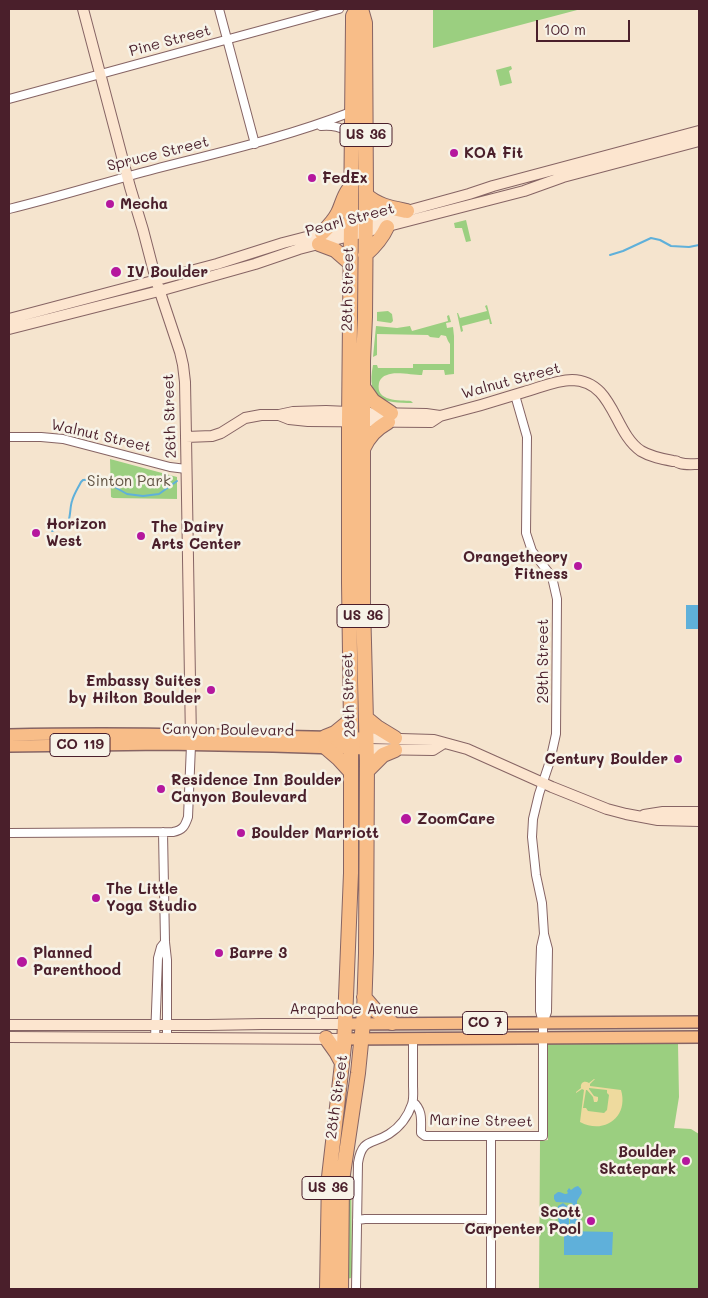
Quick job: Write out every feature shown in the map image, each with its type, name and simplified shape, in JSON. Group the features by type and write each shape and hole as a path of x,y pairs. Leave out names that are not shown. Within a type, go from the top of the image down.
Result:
{"highway":[{"name":"28th Street","path":"334,1285 329,1177 344,1039 351,873 349,573 356,417 350,263 350,187 353,16 357,9"},
{"name":"28th Street","path":"334,1285 341,1187 362,1039 364,997 367,744 363,603 363,450 356,417 363,387 366,256 364,23 361,9"},
{"path":"350,187 344,196 337,215 320,238 350,263"},
{"path":"366,195 371,200 382,205 407,211"},
{"path":"366,256 384,234 387,227"},
{"path":"363,387 372,401 390,417 368,439 363,450"},
{"path":"366,718 395,744 367,771"},
{"path":"350,771 325,742 351,720"},
{"path":"364,997 376,1011 392,1023"},
{"path":"326,1038 342,1063"}],"main road":[{"name":"26th Street","path":"84,9 127,177 156,280 183,365 185,382 191,740"},
{"name":"Pearl Street","path":"9,319 252,253 366,226 407,211 493,186 699,131"},
{"name":"Pearl Street","path":"366,226 387,227 524,191 563,177 699,141"},
{"path":"676,147 699,145"},
{"name":"Pearl Street","path":"9,329 160,291 255,264 320,238"},
{"path":"201,279 220,269 251,257 252,253"},
{"path":"49,319 49,316 56,310 78,304 87,299"},
{"name":"Walnut Street","path":"186,437 212,436 221,433 238,421 253,416 279,415 299,421 426,414 440,416 574,380 584,382 604,396 626,434 638,448 653,457 675,460 682,464 699,464"},
{"name":"Walnut Street","path":"675,460 699,458"},
{"name":"Canyon Boulevard","path":"9,735 80,734 191,740 395,744 433,750 444,743 467,750 602,807 626,814 658,820 698,817"},
{"name":"Canyon Boulevard","path":"9,746 141,744 191,740"},
{"path":"682,1022 699,1017"},
{"name":"Arapahoe Avenue","path":"9,1025 167,1026 363,1023 699,1022"},
{"name":"Arapahoe Avenue","path":"9,1037 344,1039 699,1037"},
{"path":"683,1037 699,1044"}],"street":[{"path":"219,9 255,144"},
{"name":"Pine Street","path":"9,99 339,9"},
{"name":"Spruce Street","path":"9,209 255,144 352,112"},
{"name":"Spruce Street","path":"314,126 334,126 351,133"},
{"name":"29th Street","path":"515,395 527,437 526,533 532,551 552,577 556,599 556,734 534,819 532,837 542,903 544,934 541,947 540,1011 543,1023 543,1136"},
{"name":"Walnut Street","path":"9,437 63,439 170,467 186,469"},
{"path":"9,832 174,832 180,830 186,825 188,817 191,740"},
{"path":"163,832 165,942 168,970 167,1038"},
{"path":"155,1038 158,958 161,947 165,942"},
{"path":"334,1285 356,1288 358,1163 361,1149 372,1141 391,1133 407,1116 413,1102 413,1038"},
{"name":"Marine Street","path":"413,1102 420,1110 421,1133 425,1136 543,1136"},
{"path":"351,1125 356,1142 361,1149"},
{"path":"491,1136 491,1289"},
{"path":"357,1220 491,1219"}],"green space":[{"path":"433,9 581,9 433,48"},
{"path":"511,66 512,69 509,71 512,83 500,86 496,70"},
{"path":"466,220 471,241 466,242 462,228 455,228 454,223"},
{"path":"487,305 492,324 490,324 489,319 462,326 463,331 461,332 457,313 460,318 487,311 485,306"},
{"path":"388,311 392,314 393,321 391,323 377,321 377,312"},
{"path":"449,315 451,322 446,323 447,328 453,327 454,374 445,375 444,370 423,370 422,375 390,374 383,377 379,382 381,394 389,399 411,401 413,403 393,402 379,397 372,386 373,365 377,365 378,368 413,368 413,364 450,364 450,344 446,336 441,335 439,338 428,335 377,334 377,355 373,357 376,326 397,328 410,326 412,331 448,321 447,316"},
{"name":"Sinton Park","path":"110,459 177,477 177,499 111,497"},
{"path":"548,1043 678,1044 679,1097 674,1128 691,1129 699,1134 699,1289 539,1289 540,1141 548,1140"},
{"path":"353,1138 355,1146 351,1162 352,1274 351,1278 347,1279 344,1197"}],"sand":[{"path":"595,1079 590,1086 621,1090 623,1100 618,1115 606,1125 589,1125 580,1122 584,1090 576,1092 581,1088 583,1082 589,1083","holes":["589,1088 607,1090 609,1095 607,1110 604,1113 588,1111 586,1108 583,1108 586,1090 593,1097 594,1102 597,1102 598,1097 594,1096"]}],"water":[{"path":"686,605 699,605 699,629 686,629"},
{"path":"578,1186 582,1193 576,1206 580,1210 581,1225 570,1227 570,1214 573,1211 571,1208 567,1212 569,1227 559,1227 558,1206 563,1203 567,1206 573,1203 556,1202 554,1195 558,1192 567,1194 569,1188 571,1190"},
{"path":"564,1231 613,1232 612,1255 564,1255"}],"waterway":[{"path":"610,255 651,238 671,246 689,247 699,245"},
{"path":"63,527 68,522 71,504 81,482 94,479"},
{"path":"104,481 127,494 143,496 159,494 177,481"},
{"path":"52,531 57,529"}],"place":[{"name":"KOA Fit","path":"454,153"},
{"name":"FedEx","path":"312,178"},
{"name":"Mecha","path":"110,204"},
{"name":"IV Boulder","path":"116,272"},
{"name":"Horizon West","path":"36,533"},
{"name":"The Dairy Arts Center","path":"141,536"},
{"name":"Orangetheory Fitness","path":"578,566"},
{"name":"Embassy Suites by Hilton Boulder","path":"211,690"},
{"name":"Century Boulder","path":"678,759"},
{"name":"Residence Inn Boulder Canyon Boulevard","path":"161,789"},
{"name":"ZoomCare","path":"406,819"},
{"name":"Boulder Marriott","path":"241,833"},
{"name":"The Little Yoga Studio","path":"96,898"},
{"name":"Barre 3","path":"219,953"},
{"name":"Planned Parenthood","path":"22,962"},
{"name":"Boulder Skatepark","path":"686,1161"},
{"name":"Scott Carpenter Pool","path":"591,1221"}]}
